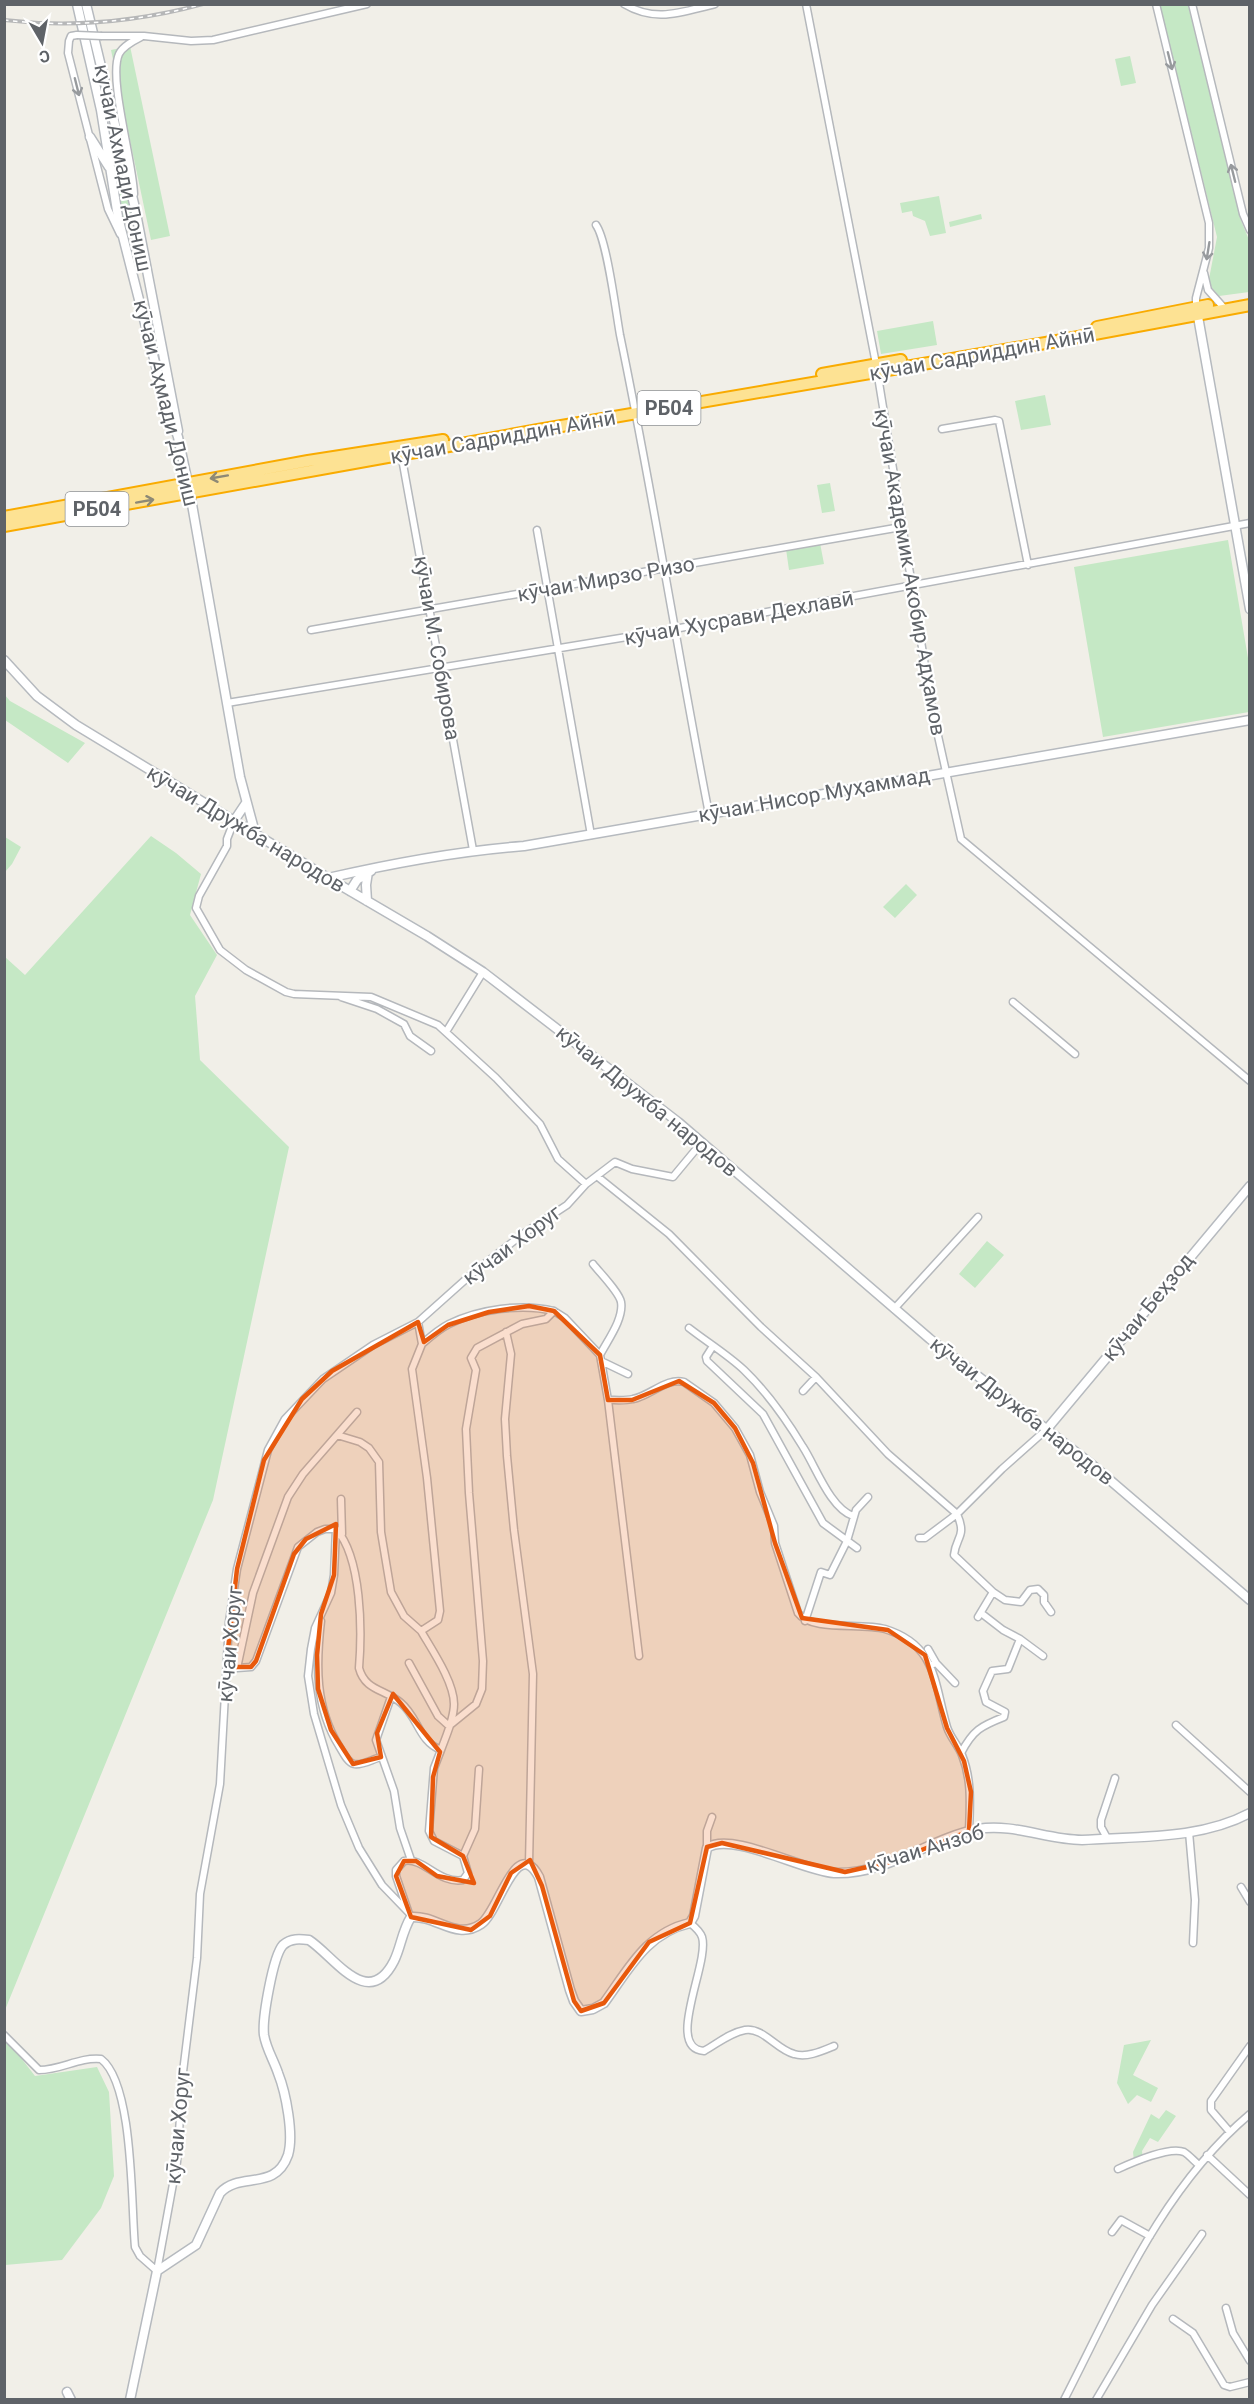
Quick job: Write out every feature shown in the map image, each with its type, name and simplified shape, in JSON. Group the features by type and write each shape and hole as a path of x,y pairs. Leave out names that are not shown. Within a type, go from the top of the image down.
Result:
{"highway":[{"name":"кӯчаи Садриддин Айнӣ","path":"4,517 635,412 1147,321 1222,306 1250,297"},
{"name":"кӯчаи Садриддин Айнӣ","path":"1222,306 1250,304"},
{"name":"кӯчаи Садриддин Айнӣ","path":"4,526 189,488"}],"street":[{"name":"кӯчаи Аҳмади Дониш","path":"77,4 101,110 120,225 167,409 178,437 189,488 246,803 255,833"},
{"name":"кучаи Ахмади Дониш","path":"86,4 135,208 178,437"},
{"path":"124,241 108,209 68,53 71,36 144,36 213,40 367,4"},
{"path":"624,4 648,15 664,16 715,4"},
{"name":"кӯчаи Академик Акобир Адҳамов","path":"806,4 876,368 932,709 961,839 1250,1081"},
{"path":"1156,4 1209,223 1211,238 1204,273 1197,293 1197,311 1250,609"},
{"path":"1192,4 1243,214 1250,230"},
{"path":"135,208 132,166 118,92 116,66 124,48 144,36"},
{"path":"90,137 110,167"},
{"path":"120,225 130,230 137,222"},
{"path":"596,225 606,259 709,814"},
{"path":"1204,273 1208,290 1222,306"},
{"path":"942,429 999,421 1028,565"},
{"name":"кӯчаи М. Собирова","path":"401,450 473,850"},
{"name":"кӯчаи Хусрави Дехлавӣ","path":"227,703 558,650 1250,524"},
{"name":"кӯчаи Мирзо Ризо","path":"311,630 901,527"},
{"path":"537,530 591,835"},
{"name":"кӯчаи Дружба народов","path":"4,660 37,696 76,725 483,972 702,1142 894,1309 1047,1429 1250,1600"},
{"name":"кӯчаи Нисор Муҳаммад","path":"328,879 473,850 524,846 591,835 946,772 1089,750 1250,720"},
{"path":"246,803 234,821 227,838 227,846 199,896 196,912 220,950 246,970 290,994 371,997 405,1013 434,1023 447,1032 496,1078 540,1124 558,1159 586,1184"},
{"name":"кӯчаи Нисор Муҳаммад","path":"350,891 357,880 379,867"},
{"path":"367,901 368,872"},
{"path":"447,1032 483,972"},
{"path":"338,996 377,1009 398,1020 404,1024 410,1036 430,1051"},
{"path":"1012,1002 1075,1054"},
{"name":"кӯчаи Хоруг","path":"157,2271 177,2162 183,2072 197,1958 200,1894 221,1777 229,1622 237,1569 257,1485 273,1439 302,1399 323,1379 373,1345 418,1322 522,1234 567,1205 586,1184 615,1162 632,1169 672,1178 702,1142"},
{"path":"598,1177 669,1234 761,1327 816,1377 888,1454 957,1514 962,1536 954,1555 993,1592 1005,1600 1021,1602 1030,1590 1038,1589 1044,1595 1044,1602 1050,1612"},
{"name":"кӯчаи Беҳзод","path":"1047,1429 1250,1186"},
{"path":"894,1309 978,1217"},
{"path":"593,1264 619,1297 621,1305 619,1318 600,1358 608,1400 639,1656"},
{"path":"421,1631 438,1620 440,1616 427,1478 412,1369 422,1344 448,1325 489,1312 529,1306 554,1311 565,1318 600,1358 628,1374"},
{"path":"449,1726 476,1704 482,1689 483,1661 467,1457 468,1408 476,1370 471,1358 480,1346 522,1324 546,1319 554,1311"},
{"path":"418,1322 422,1344"},
{"path":"689,1328 742,1369 772,1401 816,1468 833,1501 845,1513 853,1516"},
{"path":"506,1332 510,1354 506,1419 507,1456 514,1530 534,1680 529,1864"},
{"path":"713,1346 706,1358 707,1361 758,1407 823,1523 857,1548"},
{"path":"803,1391 816,1377"},
{"path":"608,1400 632,1400 669,1383 679,1381 684,1382 714,1403 735,1428 750,1455 760,1492 774,1526 775,1544 798,1613 806,1621 815,1624 867,1626 888,1630 913,1644 955,1683"},
{"path":"237,1668 253,1593 288,1497 303,1474 357,1412"},
{"path":"919,1538 925,1538 957,1514 1002,1469 1047,1429"},
{"path":"337,1435 360,1442 369,1448 379,1462 381,1532 391,1592 404,1616 421,1631 453,1697 453,1713 434,1768 429,1831 434,1841 463,1856"},
{"path":"806,1621 821,1572 830,1575 847,1541 853,1516 868,1497"},
{"path":"341,1500 342,1535 352,1564 359,1605 361,1638 359,1668 361,1674 370,1687 391,1697 407,1710 429,1744 441,1750"},
{"path":"226,1667 250,1667 256,1661 298,1547 317,1532 325,1529 336,1529 342,1535"},
{"path":"336,1529 333,1584 310,1648 308,1676 318,1732 344,1811 359,1848 391,1897 410,1915 424,1917 452,1930 471,1930 490,1916 511,1873 522,1864 533,1866 539,1877 573,2001 581,2011 593,2009 604,2003 649,1942 673,1927 690,1923 694,1916 707,1831 712,1817"},
{"path":"993,1592 980,1615 1020,1639 1042,1656"},
{"path":"321,1614 317,1677 321,1704 331,1730 341,1749 353,1764 357,1765 381,1757"},
{"path":"961,1753 980,1726 1004,1717 1005,1712 986,1702 983,1691 992,1671 1005,1672 1008,1670 1020,1639"},
{"path":"928,1649 947,1728 961,1753 971,1792 969,1832"},
{"path":"409,1663 438,1716 449,1726"},
{"path":"391,1697 377,1733 377,1746 394,1791 400,1828 411,1860"},
{"path":"1176,1725 1250,1792"},
{"path":"130,2400 157,2271 196,2246 224,2188 236,2183 265,2180 279,2170 288,2155 290,2137 281,2081 264,2032 276,1959 280,1950 292,1940 309,1940 350,1976 369,1982 382,1976 390,1967 410,1915 396,1876 400,1864 411,1860 416,1861 437,1875 458,1880 463,1880 468,1873 463,1856 475,1829 479,1769"},
{"path":"1107,1839 1101,1827 1101,1821 1115,1778"},
{"name":"кӯчаи Анзоб","path":"706,1848 722,1843 762,1852 832,1873 867,1869 982,1829 1008,1829 1067,1840 1107,1839 1188,1832 1223,1825 1249,1814"},
{"path":"1188,1832 1195,1900 1193,1943"},
{"path":"1241,1887 1250,1902"},
{"path":"690,1923 701,1936 703,1945 686,2028 689,2044 694,2049 704,2051 727,2036 748,2029 757,2031 794,2054 806,2055 834,2046"},
{"path":"4,2035 39,2070 58,2069 92,2058 101,2059 112,2070 118,2088 130,2151 135,2247 140,2256 157,2271"},
{"path":"1229,2131 1211,2110 1211,2101 1250,2046"},
{"path":"1064,2400 1121,2283 1173,2200 1198,2165 1229,2131 1250,2114"},
{"path":"1118,2169 1136,2161 1175,2151 1187,2154 1198,2165"},
{"path":"1208,2155 1250,2195"},
{"path":"1112,2232 1121,2220 1150,2236"},
{"path":"1096,2400 1152,2305 1202,2234"},
{"path":"1226,2307 1233,2333 1250,2361"},
{"path":"1173,2319 1193,2333 1224,2385 1237,2386 1250,2382"}],"highlighted area":[{"path":"529,1306 554,1311 600,1355 608,1400 632,1400 679,1381 714,1403 735,1428 753,1463 775,1543 802,1618 888,1630 925,1655 947,1728 964,1761 971,1792 969,1831 894,1861 845,1872 722,1843 707,1847 690,1923 649,1942 604,2003 581,2011 574,2001 542,1886 530,1860 511,1873 490,1916 471,1930 411,1917 396,1876 404,1861 416,1861 437,1876 474,1883 463,1856 431,1837 433,1777 440,1752 393,1694 377,1733 381,1757 353,1764 331,1730 318,1689 317,1655 321,1614 334,1575 336,1524 306,1539 294,1554 256,1661 251,1667 226,1667 237,1569 264,1460 302,1399 332,1371 418,1322 424,1342 448,1325 489,1312"}],"green space":[{"path":"1160,5 1188,5 1240,218 1249,240 1249,292 1219,296 1212,288 1209,279 1217,237"},
{"path":"130,46 170,236 151,240 111,50"},
{"path":"1130,56 1136,83 1121,86 1115,59"},
{"path":"110,135 133,210 134,221 130,223 124,221"},
{"path":"939,196 946,233 930,236 925,221 913,216 912,211 902,213 900,203"},
{"path":"981,214 982,219 950,227 949,222"},
{"path":"933,321 937,345 881,354 877,331"},
{"path":"1045,395 1051,425 1021,430 1015,401"},
{"path":"830,483 835,511 822,513 817,485"},
{"path":"1228,540 1249,664 1249,712 1103,737 1074,567"},
{"path":"820,543 824,564 789,570 786,549"},
{"path":"4,694 10,701 85,743 68,763 5,720"},
{"path":"151,836 201,874 190,915 217,955 195,996 200,1060 289,1147 213,1500 5,2010 5,957 25,975"},
{"path":"5,837 21,847 5,872"},
{"path":"906,884 917,895 895,918 883,907"},
{"path":"987,1241 1004,1255 975,1288 959,1274"},
{"path":"4,2036 35,2076 97,2067 109,2092 114,2176 101,2208 62,2260 5,2265"},
{"path":"1151,2040 1133,2075 1158,2088 1151,2102 1137,2095 1128,2104 1117,2083 1124,2045"},
{"path":"1166,2110 1176,2116 1158,2142 1150,2138 1142,2151 1143,2159 1134,2161 1133,2152 1151,2114 1159,2119"}],"railway":[{"path":"4,20 54,23 104,22 154,15 203,4"}]}
